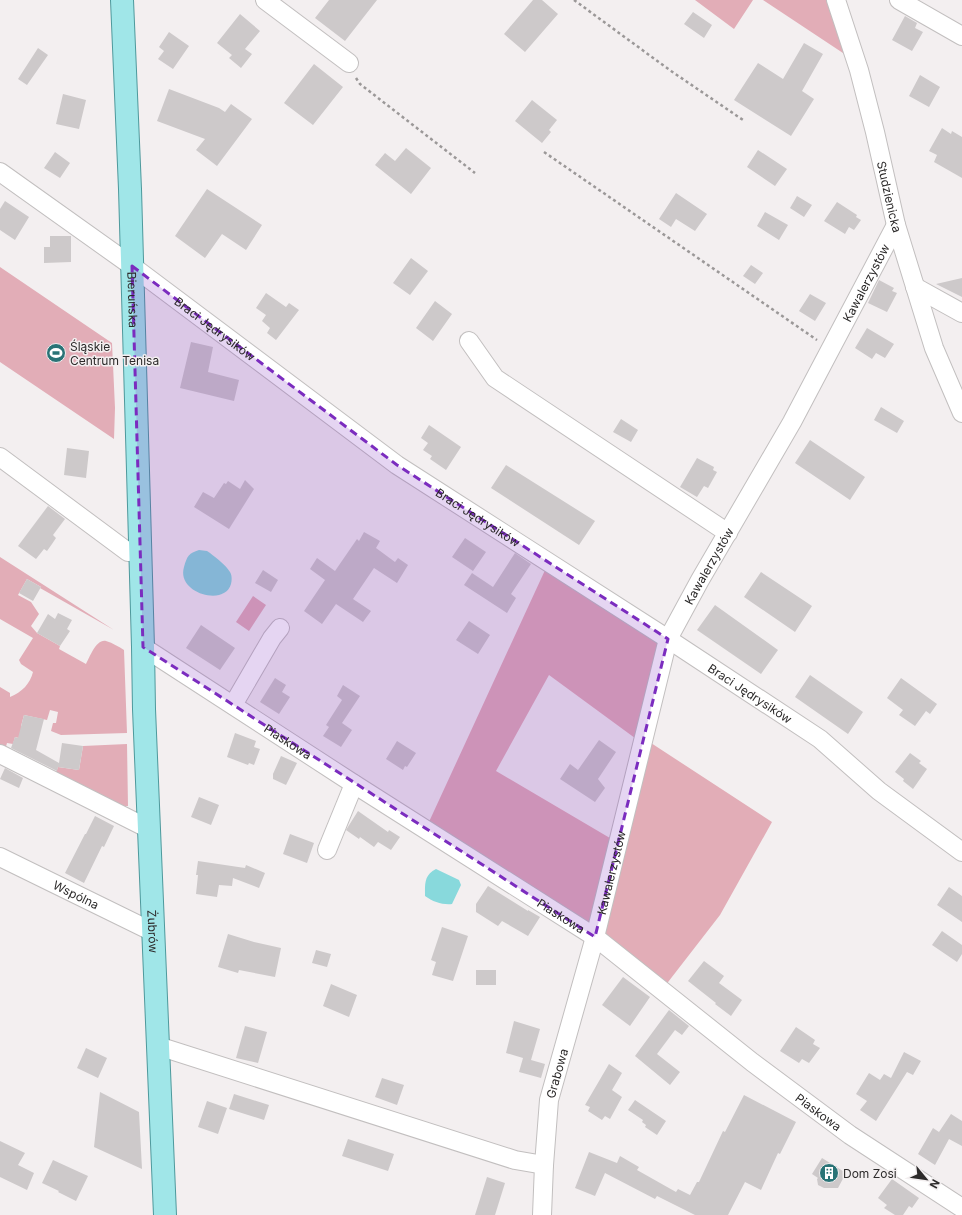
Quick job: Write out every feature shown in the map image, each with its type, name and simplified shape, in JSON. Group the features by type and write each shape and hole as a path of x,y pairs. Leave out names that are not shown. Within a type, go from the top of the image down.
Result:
{"main road":[{"name":"Bieruńska","path":"122,0 132,266 143,647"},
{"name":"Żubrów","path":"143,647 144,709 165,1215"}],"street":[{"path":"265,0 350,63"},
{"name":"Studzienicka","path":"836,0 860,70 896,225 934,348 962,413"},
{"path":"899,0 962,36"},
{"name":"Braci Jędrysików","path":"0,172 132,266 397,465 668,639 820,739 879,791 962,852"},
{"name":"Kawalerzystów","path":"595,936 668,639 700,580 792,422 896,225"},
{"path":"915,287 962,313"},
{"path":"470,341 495,378 728,532"},
{"path":"0,457 128,552"},
{"path":"233,705 272,638 280,628"},
{"name":"Piaskowa","path":"143,647 354,784 595,936 752,1062 850,1135 962,1208"},
{"path":"0,754 149,829"},
{"path":"327,850 354,784"},
{"name":"Wspólna","path":"0,857 153,932"},
{"name":"Grabowa","path":"542,1215 549,1100 595,936"},
{"path":"158,1046 515,1160 544,1165"}],"path":[{"path":"574,0 671,71 743,120"},
{"path":"350,63 360,84 475,173"},
{"path":"544,152 831,349"}],"highlighted area":[{"path":"132,266 397,465 668,639 595,937 143,647"}],"shaded area":[{"path":"695,0 753,0 734,29"},
{"path":"763,0 830,0 849,57"},
{"name":"Śląskie Centrum Tenisa","path":"0,267 112,343 115,408 114,439 0,362"},
{"path":"0,557 114,630 27,579 18,595 31,602 39,614 31,626 37,633 60,646 59,649 86,664 96,646 102,641 111,643 124,650 127,733 61,735 51,731 53,723 56,723 58,712 50,710 47,720 24,715 21,726 22,739 15,737 13,744 7,743 5,750 0,747 0,687 10,693 10,697 18,693 28,684 33,672 21,664 19,660 33,638 0,619"},
{"path":"546,568 663,641 639,741 549,675 496,771 615,841 593,929 428,824"},
{"path":"253,596 266,605 249,631 236,622"},
{"path":"651,743 772,822 720,915 665,986 599,934"},
{"path":"127,744 128,806 115,806 55,775 58,767 79,770 83,746"}],"water":[{"path":"199,550 207,551 228,569 231,575 231,584 227,591 220,595 211,596 194,590 187,584 183,576 187,558 193,552"},
{"path":"436,869 459,880 461,885 452,904 438,903 425,896 425,884 427,877"}],"building":[{"path":"329,0 377,0 345,41 315,18"},
{"path":"533,0 542,0 558,14 525,52 504,34"},
{"path":"693,12 712,25 704,38 684,24"},
{"path":"240,14 260,31 245,49 252,54 241,68 229,58 232,55 217,43"},
{"path":"905,16 917,23 915,28 923,32 912,51 892,40"},
{"path":"169,32 189,46 173,69 158,59 164,51 159,47"},
{"path":"804,43 823,54 802,91 814,99 791,136 734,100 758,63 783,79"},
{"path":"38,48 48,55 27,85 18,79"},
{"path":"314,64 343,87 313,125 284,103"},
{"path":"920,75 940,87 929,107 909,96"},
{"path":"169,89 219,108 225,112 231,104 252,119 217,166 196,150 205,139 157,121"},
{"path":"63,94 86,100 79,129 56,124"},
{"path":"532,100 557,120 549,130 551,132 542,143 515,121"},
{"path":"942,128 951,134 952,131 962,137 962,178 934,162 937,155 929,151"},
{"path":"406,148 431,168 411,194 375,165 385,153 395,161"},
{"path":"758,150 787,169 775,186 747,167"},
{"path":"55,152 70,163 60,178 44,168"},
{"path":"207,189 262,225 246,250 222,234 205,258 175,236"},
{"path":"676,193 707,214 695,231 676,219 671,227 659,219"},
{"path":"797,196 812,205 804,217 790,208"},
{"path":"5,201 29,217 15,240 0,230 0,209"},
{"path":"837,202 857,215 856,217 861,220 854,230 849,227 845,234 824,221"},
{"path":"765,212 788,225 779,240 757,226"},
{"path":"50,236 71,236 71,262 44,263 44,247 50,247"},
{"path":"411,258 428,271 410,295 393,283"},
{"path":"751,265 763,273 755,284 743,276"},
{"path":"962,278 962,297 936,284"},
{"path":"879,280 894,288 892,291 897,293 887,312 868,303"},
{"path":"266,293 286,307 289,303 299,310 276,340 267,333 270,328 262,321 266,315 256,308"},
{"path":"810,294 826,303 815,321 799,311"},
{"path":"435,301 452,314 433,341 416,328"},
{"path":"867,328 894,344 885,358 876,353 872,359 855,348"},
{"path":"191,342 213,347 208,372 239,380 234,401 180,388"},
{"path":"881,407 904,421 897,433 874,420"},
{"path":"621,419 638,430 631,442 613,432"},
{"path":"429,425 461,447 446,470 430,459 432,456 423,450 428,443 421,438"},
{"path":"810,440 865,477 850,500 795,463"},
{"path":"67,448 89,451 86,478 64,475"},
{"path":"697,458 714,467 713,470 717,472 708,488 704,486 697,497 680,487"},
{"path":"506,465 595,521 579,545 491,488"},
{"path":"245,480 254,489 229,529 194,507 203,492 214,498 224,483 226,484 228,481 240,489"},
{"path":"48,506 65,519 53,535 56,538 47,551 44,549 36,559 18,546"},
{"path":"364,532 380,541 376,548 395,562 398,558 408,565 397,583 374,568 353,599 371,611 363,622 336,604 322,624 304,611 325,580 310,569 317,558 335,571 357,539 359,541"},
{"path":"465,538 486,552 473,571 452,557"},
{"path":"515,553 531,564 511,594 516,598 507,613 464,585 472,573 493,587"},
{"path":"263,570 278,580 271,592 255,583"},
{"path":"761,572 812,606 795,632 744,597"},
{"path":"27,579 41,587 33,601 19,593"},
{"path":"715,605 778,650 761,674 697,630"},
{"path":"58,613 72,620 67,629 70,631 60,646 37,633 48,614 55,619"},
{"path":"469,621 490,635 478,654 456,640"},
{"path":"201,625 235,648 220,670 186,648"},
{"path":"810,675 863,712 848,734 795,697"},
{"path":"275,678 286,685 282,692 290,697 279,714 260,702"},
{"path":"901,678 937,704 930,714 926,711 915,726 899,715 903,710 887,698"},
{"path":"343,685 360,696 342,723 352,730 341,747 323,736 329,727 326,725 342,700 337,696"},
{"path":"24,715 44,719 36,750 59,763 62,743 83,746 79,770 58,767 57,771 11,748 15,737 18,738"},
{"path":"235,733 256,741 254,747 260,749 254,765 249,763 248,765 227,757"},
{"path":"599,740 616,752 598,779 605,788 595,802 560,779 570,764 578,770"},
{"path":"397,741 416,753 407,767 405,766 403,770 386,759"},
{"path":"910,753 921,761 919,763 927,769 913,789 895,772"},
{"path":"281,756 297,763 286,785 273,779 273,774"},
{"path":"5,768 23,778 19,788 0,779"},
{"path":"199,797 219,805 211,825 191,817"},
{"path":"358,811 388,832 389,830 400,837 391,850 378,842 374,847 360,837 359,839 346,830"},
{"path":"95,816 114,826 104,847 102,846 84,883 65,873"},
{"path":"290,834 314,843 307,863 283,854"},
{"path":"198,861 245,868 246,865 265,873 259,888 233,878 232,886 219,885 217,897 196,894"},
{"path":"488,886 540,917 528,936 502,921 498,926 476,912 476,904"},
{"path":"949,887 962,896 962,922 937,905"},
{"path":"442,927 468,936 453,981 432,975 436,962 431,960"},
{"path":"942,931 962,945 962,954 957,962 932,945"},
{"path":"228,934 281,948 275,977 239,970 238,973 218,967"},
{"path":"316,950 331,954 327,967 312,963"},
{"path":"704,961 724,976 719,983 742,1000 731,1016 688,981"},
{"path":"476,970 496,970 496,985 476,985"},
{"path":"623,977 650,997 630,1026 602,1005"},
{"path":"331,984 357,995 349,1017 323,1006"},
{"path":"669,1010 689,1026 682,1035 675,1030 657,1054 680,1072 670,1085 635,1056"},
{"path":"514,1021 540,1029 531,1060 545,1064 541,1078 519,1072 523,1058 506,1053"},
{"path":"245,1026 267,1032 258,1063 236,1058"},
{"path":"796,1027 815,1040 813,1044 820,1048 809,1063 802,1059 799,1063 780,1051"},
{"path":"86,1048 107,1058 98,1078 77,1068"},
{"path":"904,1052 921,1061 913,1075 907,1072 876,1121 860,1110 867,1101 856,1094 869,1073 880,1080 884,1074 891,1078"},
{"path":"609,1064 622,1073 612,1090 622,1097 610,1119 605,1116 602,1120 588,1111 590,1107 585,1105"},
{"path":"382,1078 404,1085 397,1105 375,1097"},
{"path":"100,1092 139,1112 142,1169 94,1147"},
{"path":"234,1094 269,1105 264,1120 229,1109"},
{"path":"744,1095 796,1122 780,1154 778,1153 761,1190 745,1182 728,1215 695,1215 657,1196 655,1199 605,1173 595,1196 575,1188 589,1152 617,1163 620,1156 639,1167 637,1170 676,1192 678,1189 690,1195 697,1182 699,1182 723,1131 725,1132"},
{"path":"635,1100 666,1121 657,1135 645,1127 646,1125 642,1122 643,1120 628,1110"},
{"path":"207,1101 227,1108 218,1134 198,1127"},
{"path":"951,1114 962,1121 962,1146 949,1139 935,1165 918,1154 933,1128 939,1132"},
{"path":"348,1139 394,1154 388,1171 342,1156"},
{"path":"0,1141 25,1153 18,1165 34,1173 27,1190 0,1177"},
{"name":"Dom Zosi","path":"822,1158 846,1173 838,1188 824,1188 818,1185 818,1178 812,1174"},
{"path":"53,1160 88,1176 76,1201 42,1183"},
{"path":"487,1177 505,1183 495,1215 475,1215"},
{"path":"892,1179 919,1198 912,1208 909,1206 903,1215 895,1215 884,1208 887,1205 878,1198"}],"place":[{"name":"Śląskie Centrum Tenisa","path":"56,353"},
{"name":"Dom Zosi","path":"829,1173"}]}
